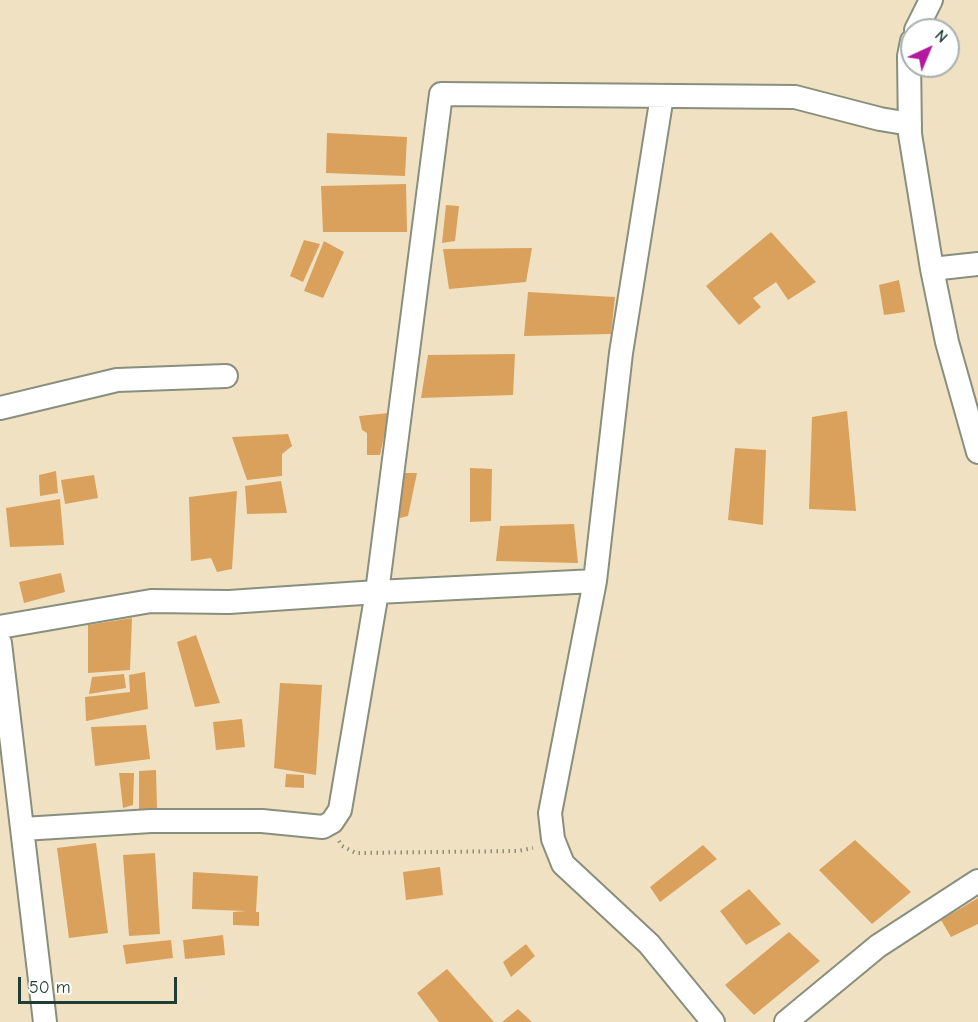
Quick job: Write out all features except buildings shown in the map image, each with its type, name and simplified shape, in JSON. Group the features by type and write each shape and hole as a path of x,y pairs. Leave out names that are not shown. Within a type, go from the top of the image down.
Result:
{"street":[{"path":"922,18 931,0"},
{"path":"909,78 910,124 932,269 947,342 978,452"},
{"path":"23,829 151,820 262,821 313,827 332,822 340,810 377,592 441,94 795,98 910,124"},
{"path":"662,96 621,353 595,581 550,813 555,844 563,864 649,944 713,1022"},
{"path":"932,269 978,264"},
{"path":"0,408 117,380 226,376"},
{"path":"0,627 151,601 229,602 595,581"},
{"path":"0,643 45,1022"},
{"path":"786,1022 878,945 978,880"}],"path":[{"path":"327,825 342,846 356,853 518,851 555,844"}]}
